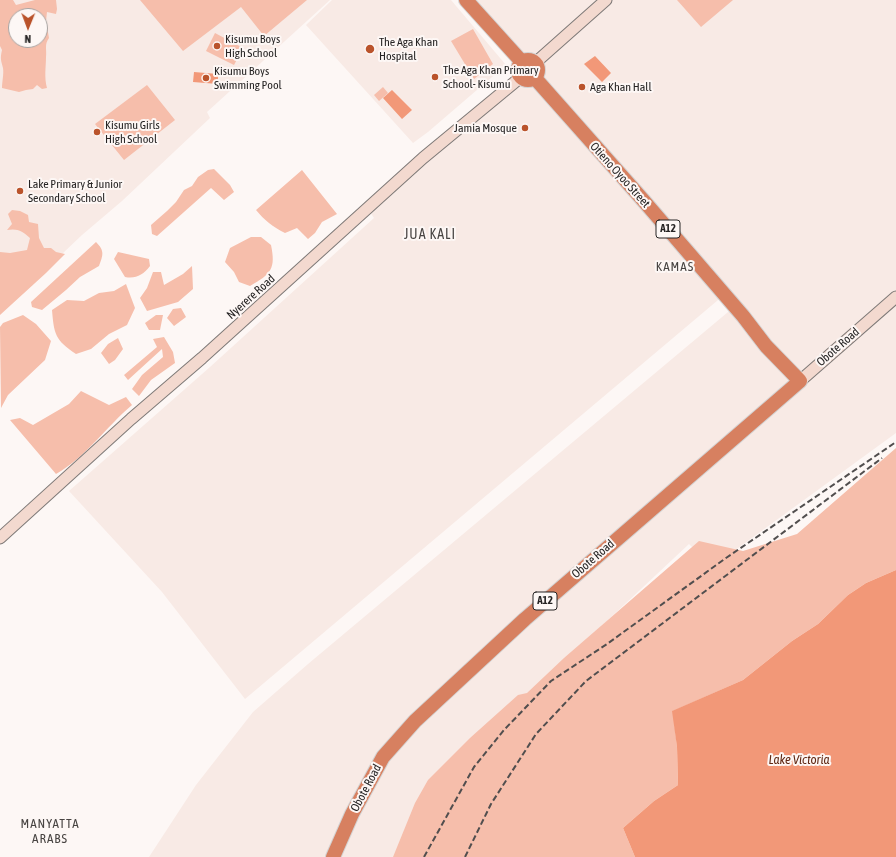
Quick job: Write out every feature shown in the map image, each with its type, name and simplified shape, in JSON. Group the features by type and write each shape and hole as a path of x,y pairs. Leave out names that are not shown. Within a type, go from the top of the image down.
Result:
{"highway":[{"name":"Otieno Oyoo Street","path":"466,0 643,200 743,316 766,346 800,381"},
{"name":"Obote Road","path":"333,857 352,814 383,757 415,721 525,619 800,381"}],"main road":[{"name":"Nyerere Road","path":"0,538 131,419 214,348 423,158 528,70 606,0"},
{"name":"Obote Road","path":"800,381 896,296"}],"shaded area":[{"name":"Kisumu Girls High School","path":"0,0 330,0 207,112 210,118 122,201 82,235 0,313"},
{"path":"0,0 13,0 16,5 35,0 56,0 56,14 48,12 48,8 8,8 8,48 46,48 45,76 47,88 42,89 37,85 33,89 19,92 2,88 2,50 0,46"},
{"path":"140,0 307,0 264,36 241,7 183,51"},
{"path":"332,0 451,0 506,65 428,132 413,143 306,25"},
{"path":"476,0 896,0 896,433 712,567 689,544 431,786 418,857 149,857 196,785 253,712 308,664 734,307 724,295 245,699 162,592 69,491 210,367 374,218 370,212 527,71 667,229 587,138 536,67"},
{"path":"677,0 733,0 701,27"},
{"path":"473,29 493,64 474,79 451,41"},
{"path":"215,33 243,48 234,65 206,51"},
{"path":"147,85 175,120 124,160 95,124"},
{"path":"383,87 388,93 379,101 374,95"},
{"path":"214,169 230,185 234,192 224,200 211,188 157,236 152,234 151,225 176,202 184,190 192,186 198,177 208,170"},
{"path":"302,170 337,214 322,222 315,233 308,239 297,228 285,233 281,231 273,226 256,210"},
{"path":"12,210 20,211 28,215 29,222 38,224 39,238 44,248 51,248 56,252 65,254 0,315 0,252 10,253 27,250 30,238 20,231 14,229 7,230 12,224 8,214"},
{"path":"251,237 261,237 271,245 273,260 267,274 250,286 239,282 234,272 225,262 230,248"},
{"path":"96,242 102,251 99,266 80,277 42,310 32,307 31,302"},
{"path":"118,252 149,259 150,266 139,276 125,277 114,259"},
{"path":"192,266 193,289 178,302 147,311 140,298 147,288 153,272 161,272 164,285 183,274"},
{"path":"126,284 135,308 127,325 109,334 91,349 76,354 64,345 55,331 52,310 67,300 84,301 99,293 114,291"},
{"path":"181,308 186,317 174,326 167,318 173,309"},
{"path":"23,315 36,324 51,341 45,360 8,395 1,408 0,327 3,323"},
{"path":"156,315 163,315 160,330 149,330 145,323"},
{"path":"164,337 173,352 175,363 151,380 139,396 132,389 142,375 163,357 162,349 128,380 124,375 157,347 153,339"},
{"path":"118,338 123,349 115,360 109,364 101,353 108,344"},
{"path":"81,391 109,405 126,397 132,405 77,459 56,474 10,420 20,418 33,425 69,404"},
{"path":"896,448 896,570 866,583 848,595 818,624 792,641 743,680 673,711 677,747 678,785 654,801 623,828 635,857 393,857 415,803 428,780 470,738 518,695 527,693 564,658 699,541 743,551 797,534"}],"water":[{"path":"595,56 611,73 602,82 584,64"},
{"name":"Kisumu Boys Swimming Pool","path":"194,72 218,74 218,84 193,82"},
{"path":"392,90 412,110 402,119 383,98"},
{"name":"Lake Victoria","path":"896,570 896,857 635,857 623,828 654,801 678,785 677,747 672,711 743,680 792,641 818,624 848,595 866,583"}],"railway":[{"path":"424,857 474,767 504,730 551,681 607,644 726,558 896,442"},
{"path":"465,857 491,804 536,734 586,681 882,458"}],"place":[{"name":"Kisumu Boys High School","path":"217,46"},
{"name":"The Aga Khan Hospital","path":"370,49"},
{"name":"The Aga Khan Primary School- Kisumu","path":"435,77"},
{"name":"Kisumu Boys Swimming Pool","path":"206,78"},
{"name":"Aga Khan Hall","path":"582,87"},
{"name":"Jamia Mosque","path":"525,128"},
{"name":"Kisumu Girls High School","path":"97,132"},
{"name":"Lake Primary & Junior Secondary School","path":"20,191"}],"district":[{"name":"JUA KALI","path":"430,235"},
{"name":"KAMAS","path":"675,267"},
{"name":"MANYATTA ARABS","path":"50,832"}]}
